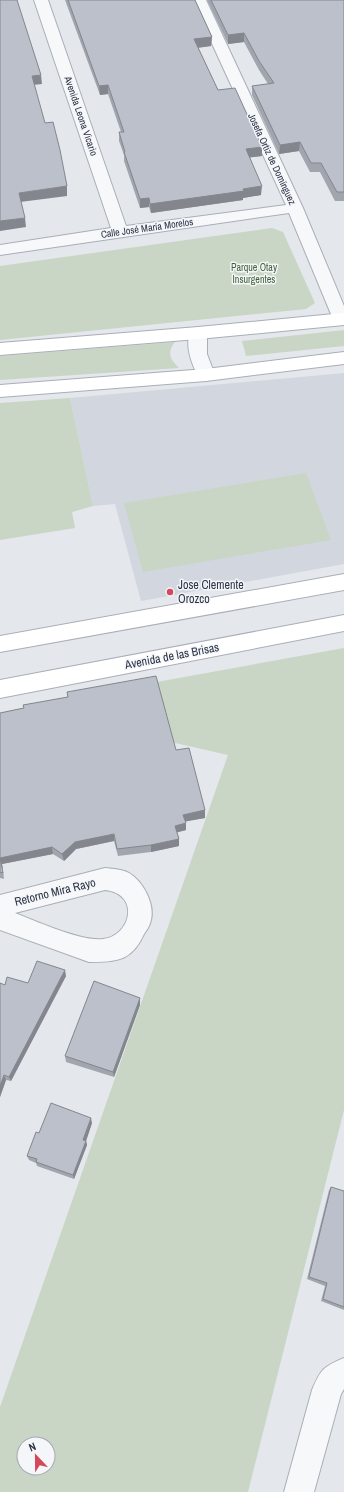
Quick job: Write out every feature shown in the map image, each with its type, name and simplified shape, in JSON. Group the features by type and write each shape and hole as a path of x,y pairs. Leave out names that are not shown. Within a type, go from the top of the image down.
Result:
{"street":[{"name":"Avenida Leona Vicario","path":"41,0 120,232"},
{"name":"Josefa Ortiz de Domínguez","path":"199,0 294,208 342,319"},
{"name":"Calle José María Morelos","path":"0,250 294,208"},
{"path":"0,349 198,333 342,319"},
{"path":"198,333 196,346 202,368 206,375"},
{"path":"0,391 206,375 344,358"},
{"path":"0,644 344,582"},
{"name":"Avenida de las Brisas","path":"0,689 344,623"},
{"name":"Retorno Mira Rayo","path":"0,906 88,882 105,879 121,881 132,890 140,907 139,920 130,937 118,948 102,951 89,951 0,919"},
{"path":"299,1492 327,1390 332,1380 344,1373"}],"shaded area":[{"path":"344,373 344,564 141,601 115,504 93,506 70,398"}],"green space":[{"name":"Parque Otay Insurgentes","path":"272,228 283,232 315,303 306,309 0,340 0,266"},
{"path":"344,330 344,346 246,356 242,341"},
{"path":"175,342 170,353 172,359 179,368 0,380 0,356"},
{"path":"70,398 93,506 72,512 75,528 0,540 0,403"},
{"path":"306,473 331,540 143,572 124,503"},
{"path":"344,648 344,1110 248,1492 0,1492 0,1407 228,755 171,742 157,682"}],"building":[{"path":"0,0 17,0 41,75 32,76 45,123 53,122 67,186 19,193 25,218 0,221"},
{"path":"68,0 195,0 212,37 194,39 218,90 235,88 262,147 246,149 262,186 243,189 244,191 150,204 149,198 140,199 124,152 119,132 124,132 108,85 99,86"},
{"path":"211,0 344,0 344,192 337,192 321,163 311,163 300,142 280,145 252,86 274,83 259,61 244,33 228,35"},
{"path":"156,676 176,750 189,748 205,810 183,815 186,823 175,826 179,839 151,845 117,849 114,834 75,842 62,854 52,847 0,858 0,713 24,708 23,705 68,697 67,692"},
{"path":"0,858 3,873 0,872"},
{"path":"37,961 65,970 9,1077 4,1075 0,1086 0,983 5,985 7,977 28,983"},
{"path":"94,981 140,998 113,1072 65,1056"},
{"path":"51,1103 91,1118 83,1140 86,1141 73,1175 36,1162 37,1159 27,1156 36,1132 39,1133"},
{"path":"331,1187 344,1191 344,1307 323,1299 327,1283 309,1277"}],"place":[{"name":"Jose Clemente Orozco","path":"170,592"}]}
